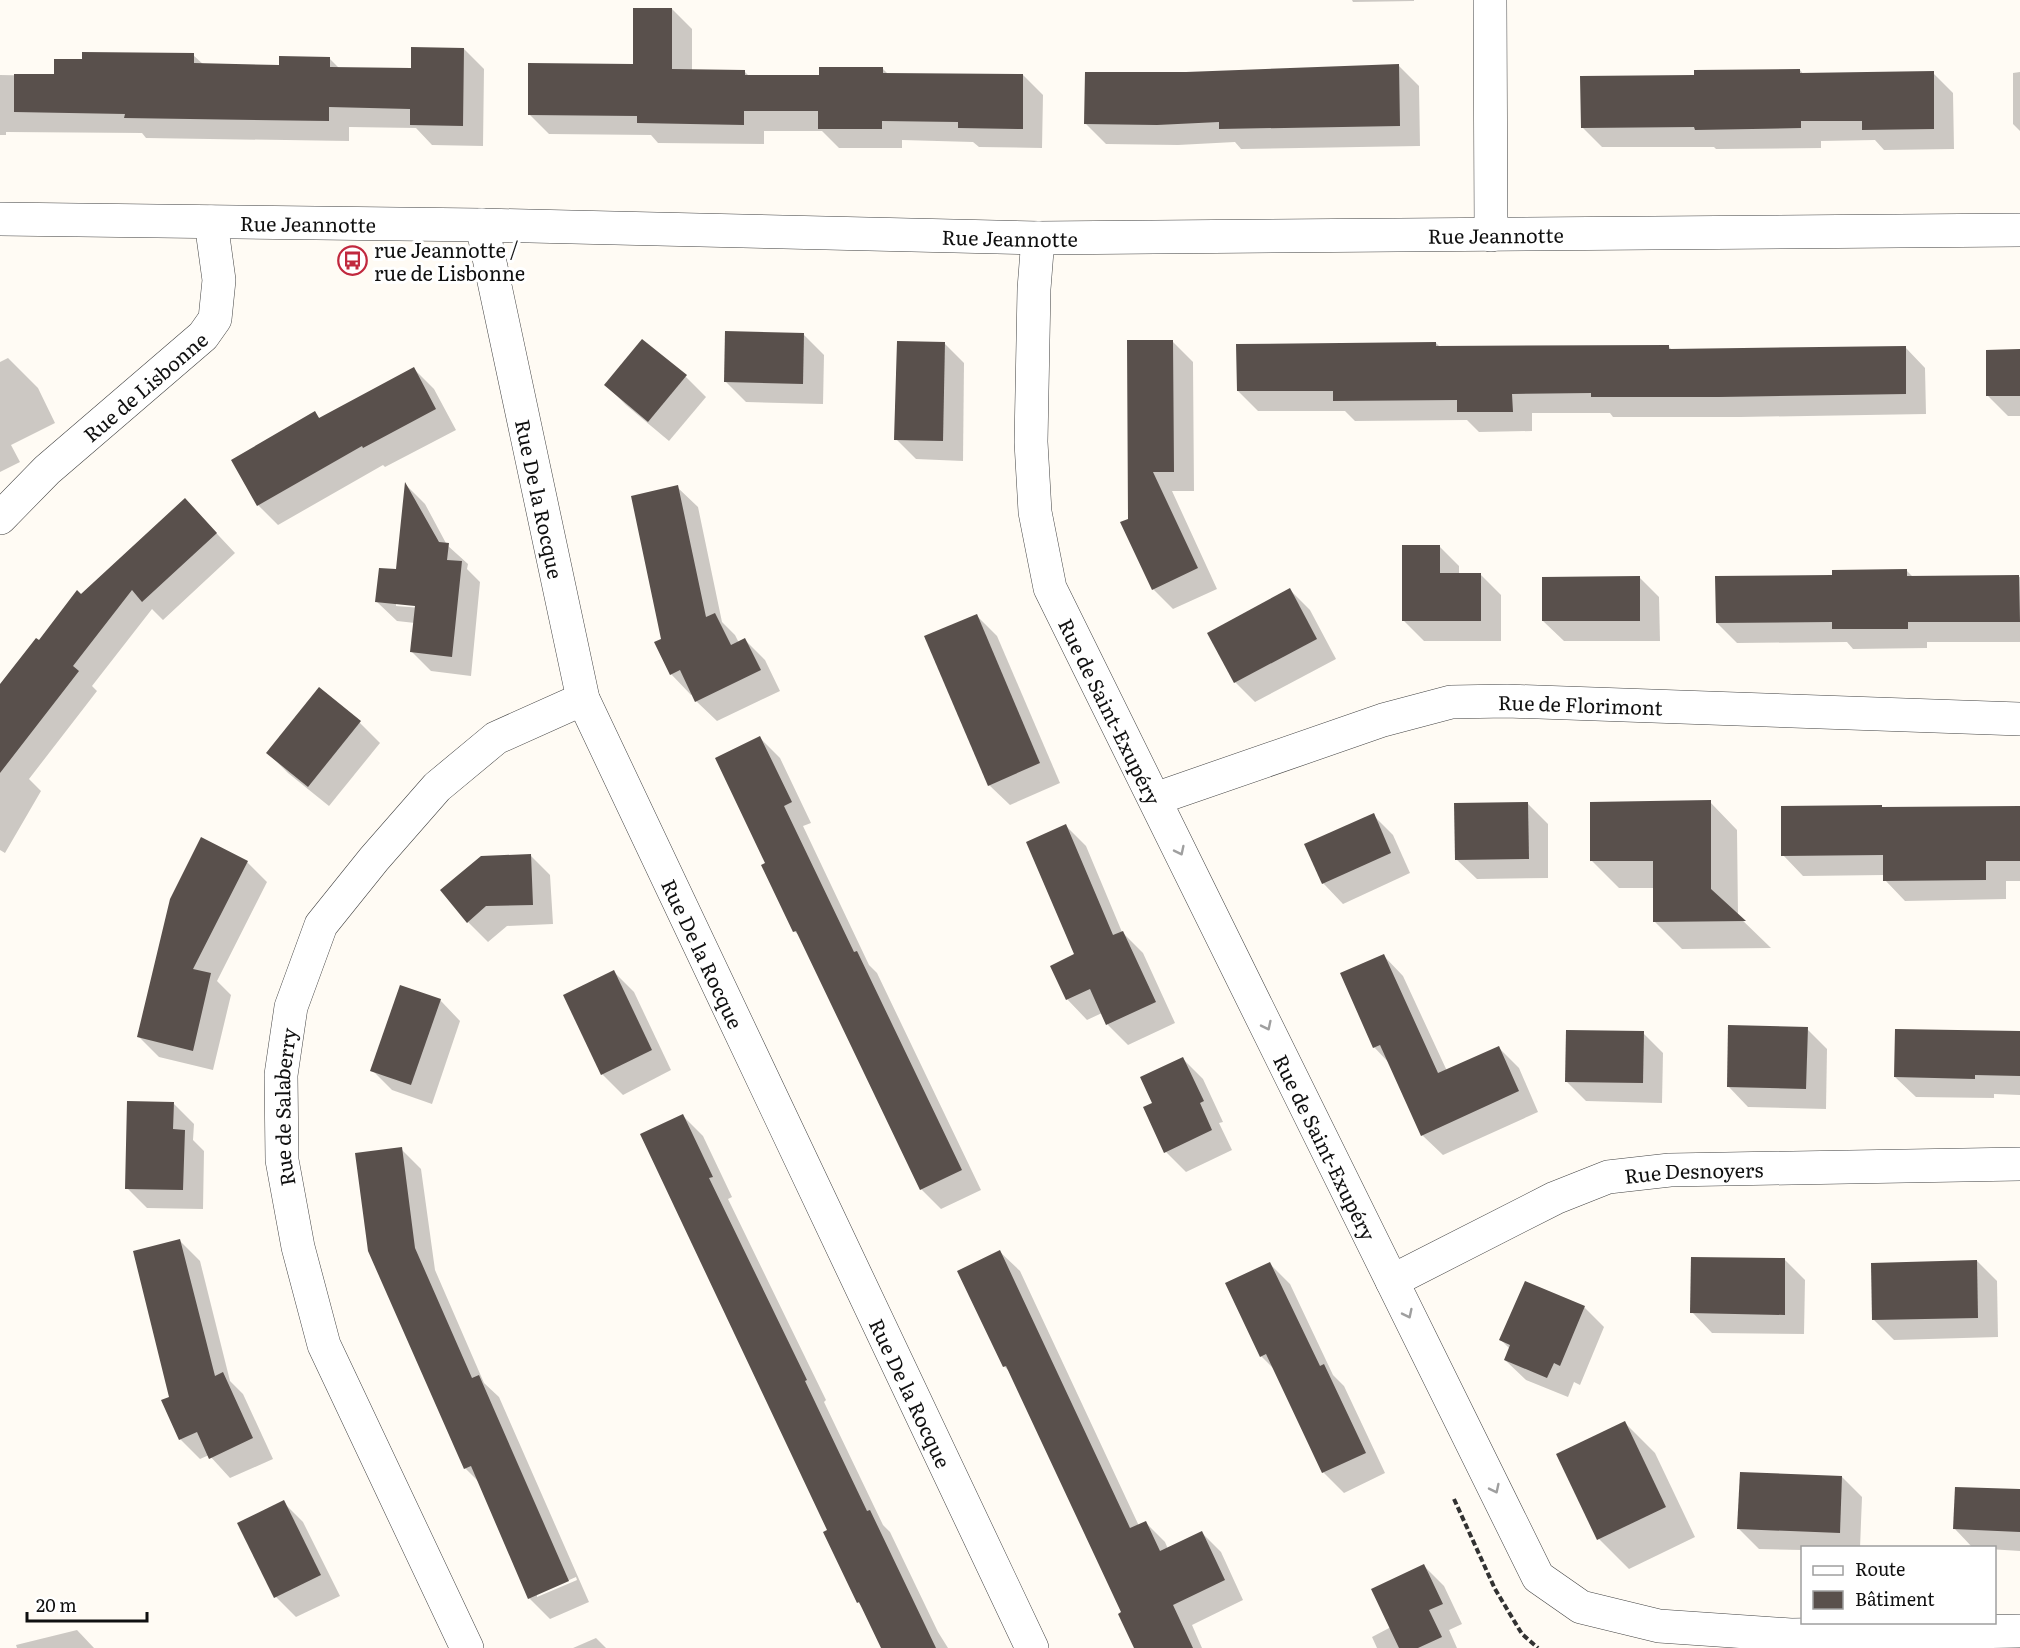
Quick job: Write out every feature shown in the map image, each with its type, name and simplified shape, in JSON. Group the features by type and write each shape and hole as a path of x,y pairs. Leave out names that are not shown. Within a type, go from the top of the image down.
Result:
{"street":[{"path":"1490,0 1491,236"},
{"name":"Rue Jeannotte","path":"0,219 483,225 1038,238 2020,230"},
{"name":"Rue de Lisbonne","path":"0,518 46,470 203,336 215,319 219,280 211,222"},
{"name":"Rue De la Rocque","path":"483,225 583,699 1032,1648"},
{"name":"Rue de Saint-Exupéry","path":"1038,238 1031,442 1035,512 1050,588 1538,1577 1581,1607 1659,1626 1791,1635 2020,1631"},
{"name":"Rue de Salaberry","path":"467,1648 324,1346 298,1247 282,1160 281,1075 291,1007 321,925 374,859 437,787 496,738 583,699"},
{"name":"Rue de Florimont","path":"1155,799 1383,720 1451,702 1507,701 2020,719"},
{"name":"Rue Desnoyers","path":"1392,1281 1555,1198 1608,1177 1670,1170 2020,1164"}],"building":[{"path":"633,8 672,8 672,69 745,70 745,75 819,75 819,67 883,67 883,73 1023,74 1023,129 958,128 958,122 882,121 882,129 818,129 818,111 744,111 744,125 637,123 637,116 528,115 528,63 633,64"},
{"path":"411,47 464,48 463,126 410,125 410,109 329,107 329,121 124,118 125,114 14,112 14,74 54,74 54,59 82,59 82,52 194,53 194,63 279,65 279,56 330,57 330,67 411,68"},
{"path":"1399,64 1400,126 1219,129 1219,122 1157,125 1084,124 1085,72 1186,72"},
{"path":"1800,69 1800,73 1934,71 1934,129 1862,130 1862,121 1801,121 1801,128 1695,130 1694,127 1581,128 1580,76 1694,75 1694,70"},
{"path":"725,331 804,333 803,384 724,382"},
{"path":"642,339 687,375 648,422 604,385"},
{"path":"1127,340 1173,340 1174,472 1153,472 1198,568 1152,590 1120,522 1128,519"},
{"path":"897,341 945,342 943,441 894,440"},
{"path":"1436,342 1436,346 1669,345 1669,349 1906,346 1906,394 1591,397 1591,393 1512,394 1513,412 1457,412 1457,400 1333,401 1333,391 1237,391 1236,344"},
{"path":"2020,349 2020,396 1986,396 1986,350"},
{"path":"414,367 436,409 363,448 362,446 257,506 231,460 315,411 319,418"},
{"path":"405,482 439,542 449,543 447,560 462,561 452,657 410,652 415,606 375,602 379,568 396,569"},
{"path":"678,485 706,617 715,613 731,645 745,638 761,670 695,702 680,670 670,675 654,642 661,639 631,496"},
{"path":"185,498 217,533 142,602 132,590 73,666 79,671 0,773 0,684 36,638 39,640 77,590 81,594"},
{"path":"1402,545 1440,545 1440,573 1481,573 1481,621 1402,621"},
{"path":"1907,569 1907,576 2019,575 2020,622 1908,622 1908,629 1832,629 1832,622 1716,623 1715,576 1832,575 1832,570"},
{"path":"1640,576 1640,621 1542,621 1542,577"},
{"path":"1290,588 1317,639 1234,683 1207,633"},
{"path":"977,614 1040,763 988,786 924,636"},
{"path":"319,687 361,721 308,787 266,753"},
{"path":"760,736 792,802 784,806 854,952 857,951 962,1170 920,1190 796,931 793,932 761,865 765,863 715,758"},
{"path":"1711,800 1711,889 1746,921 1653,922 1653,861 1590,861 1590,802"},
{"path":"1528,802 1529,859 1455,860 1454,803"},
{"path":"1882,805 1882,807 2020,806 2020,861 1986,861 1986,880 1883,881 1883,855 1781,856 1781,806"},
{"path":"1374,813 1391,853 1322,884 1304,844"},
{"path":"1066,824 1113,935 1123,931 1156,1002 1106,1025 1090,989 1066,1000 1050,966 1074,954 1026,842"},
{"path":"201,837 248,861 193,969 211,973 193,1051 137,1037 170,899"},
{"path":"531,854 533,905 486,906 467,923 440,890 481,856"},
{"path":"1384,954 1438,1073 1499,1046 1519,1091 1421,1136 1380,1045 1373,1048 1340,973"},
{"path":"614,970 652,1050 601,1075 563,995"},
{"path":"400,985 441,999 411,1085 370,1071"},
{"path":"1728,1025 1808,1027 1806,1089 1727,1087"},
{"path":"1895,1029 2020,1031 2020,1076 1975,1075 1975,1079 1894,1077"},
{"path":"1566,1030 1644,1031 1643,1083 1565,1082"},
{"path":"1183,1057 1204,1101 1200,1103 1212,1130 1164,1153 1143,1107 1152,1103 1140,1077"},
{"path":"127,1101 174,1102 173,1129 185,1130 183,1190 125,1189"},
{"path":"683,1114 713,1177 709,1178 807,1380 805,1381 936,1648 881,1648 823,1532 827,1530 640,1134"},
{"path":"402,1147 415,1248 472,1378 479,1375 569,1581 528,1599 471,1466 464,1469 368,1251 355,1153"},
{"path":"180,1239 215,1376 223,1372 253,1438 209,1459 197,1432 179,1440 161,1400 169,1397 133,1251"},
{"path":"1000,1250 1130,1528 1146,1521 1160,1551 1202,1531 1225,1580 1173,1605 1193,1648 1134,1648 1118,1614 1121,1612 1006,1366 1003,1367 957,1271"},
{"path":"1691,1257 1785,1258 1785,1315 1690,1313"},
{"path":"1977,1260 1978,1318 1872,1320 1871,1263"},
{"path":"1270,1262 1320,1366 1324,1364 1366,1453 1322,1473 1266,1354 1260,1357 1225,1283"},
{"path":"1525,1281 1585,1306 1560,1366 1554,1363 1547,1378 1504,1360 1510,1345 1499,1340"},
{"path":"1625,1421 1666,1507 1597,1540 1556,1454"},
{"path":"1740,1472 1842,1476 1840,1533 1737,1529"},
{"path":"1955,1487 2020,1489 2020,1532 1953,1529"},
{"path":"284,1500 321,1575 274,1598 237,1523"},
{"path":"1424,1564 1443,1604 1429,1610 1442,1637 1418,1648 1399,1648 1371,1589"}],"place":[{"name":"rue Jeannotte / rue de Lisbonne","path":"353,260"}]}
